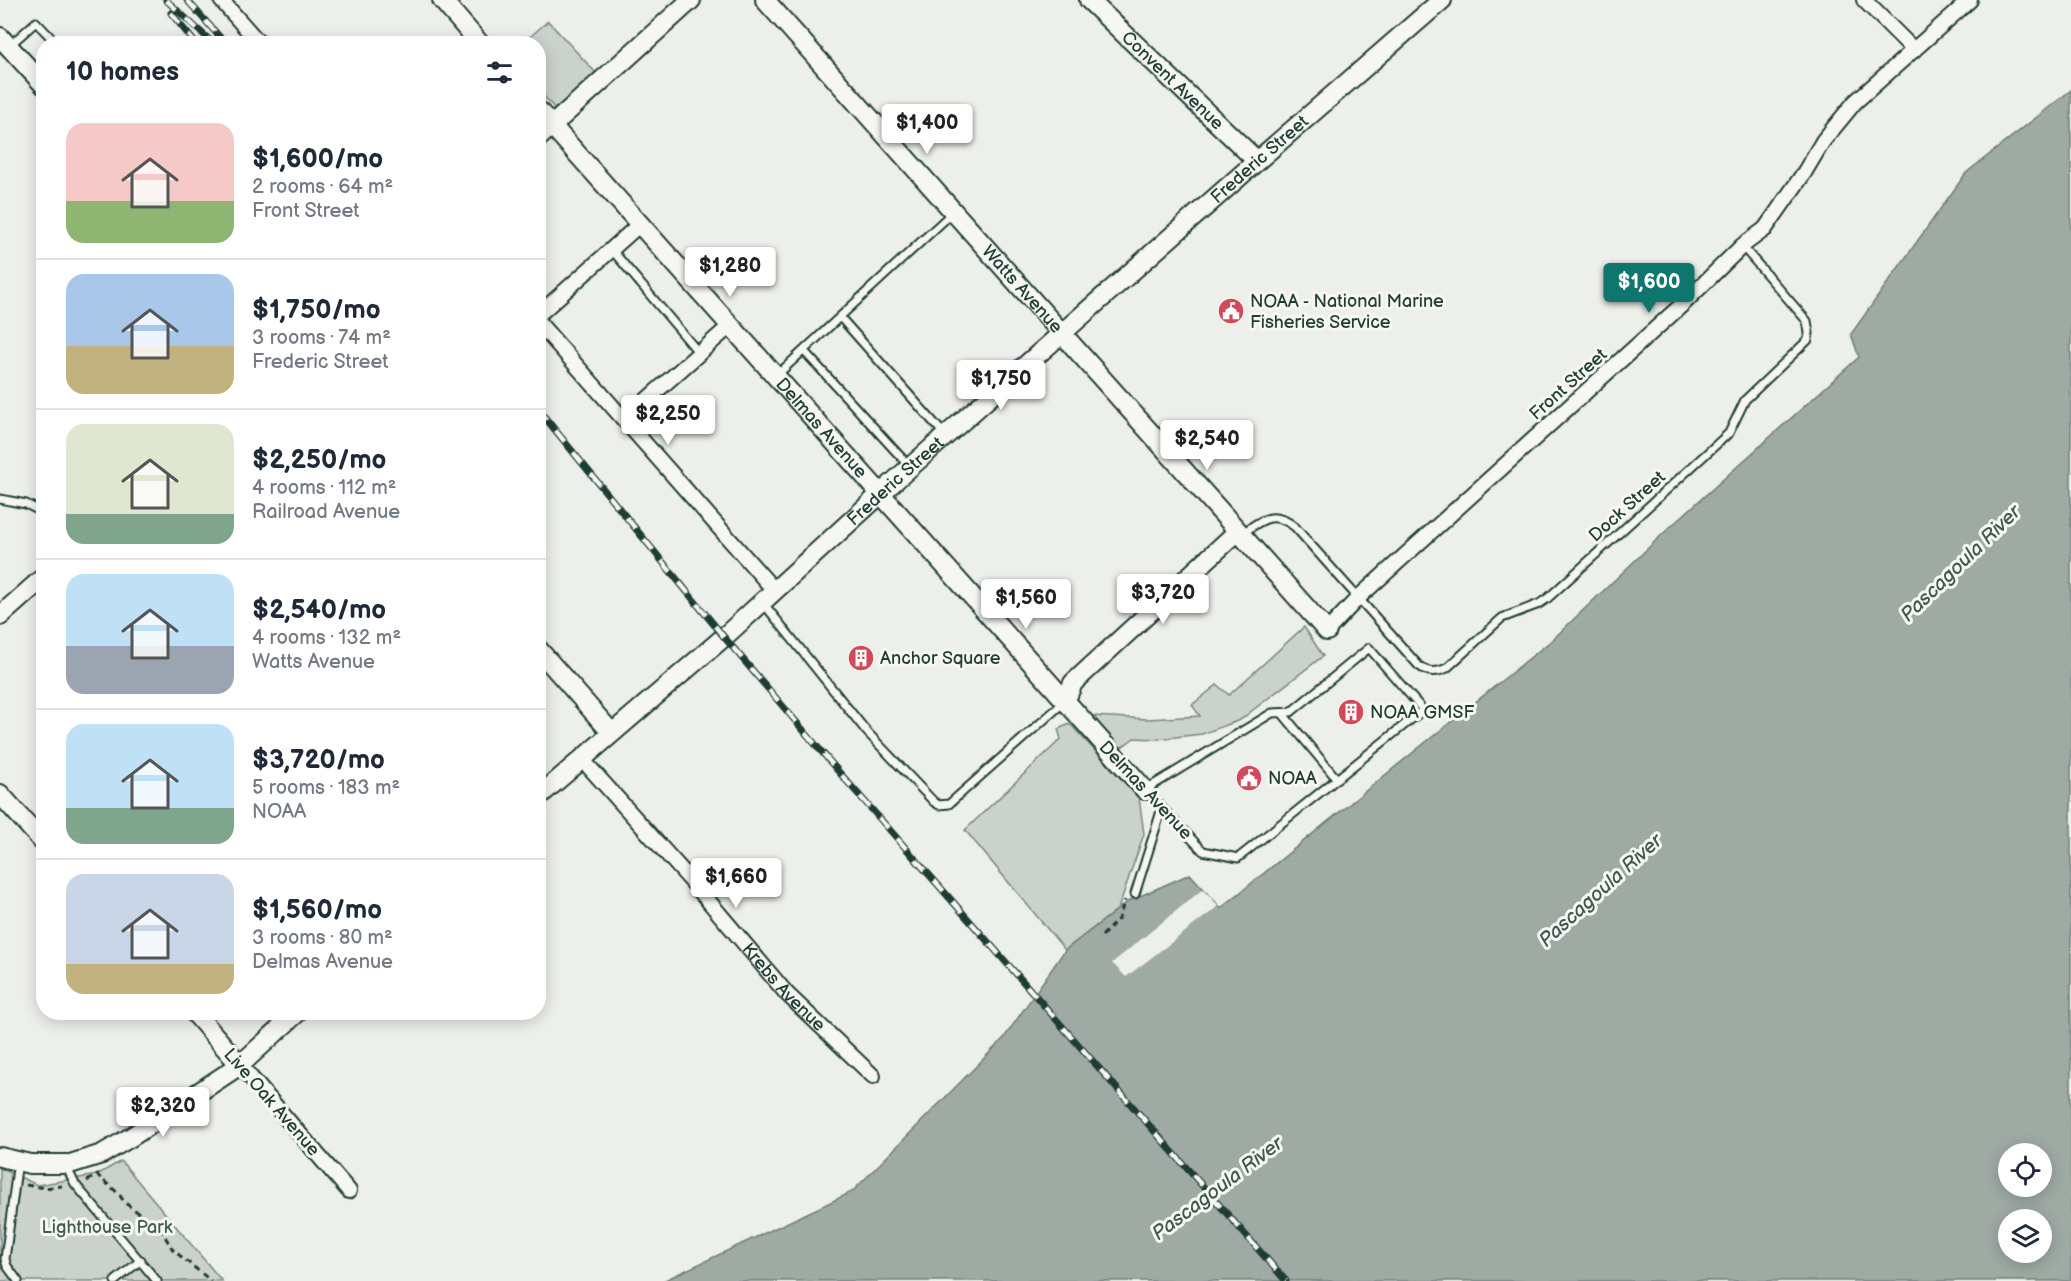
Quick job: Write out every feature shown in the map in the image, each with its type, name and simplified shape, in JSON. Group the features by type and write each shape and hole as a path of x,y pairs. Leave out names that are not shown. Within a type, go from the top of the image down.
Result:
{"street":[{"path":"221,0 253,36"},
{"path":"442,0 473,36"},
{"path":"546,132 691,0"},
{"name":"Watts Avenue","path":"765,0 1327,631"},
{"name":"Convent Avenue","path":"1089,0 1257,161"},
{"name":"Frederic Street","path":"546,790 724,637 1062,333 1442,0"},
{"path":"1864,0 1914,50"},
{"name":"Front Street","path":"1327,631 1358,598 1685,302 1742,246 1765,229 1823,141 1855,102 1970,0"},
{"path":"4,42 36,76"},
{"name":"Delmas Avenue","path":"546,119 1145,790"},
{"path":"546,308 640,224"},
{"path":"624,420 731,325"},
{"path":"546,331 624,420 768,596"},
{"path":"1065,702 1073,683 1238,533"},
{"path":"0,616 36,585"},
{"path":"546,658 612,732"},
{"name":"Krebs Avenue","path":"581,758 695,885 787,994 873,1076"},
{"path":"0,794 36,834"},
{"name":"Live Oak Avenue","path":"201,1020 349,1191"},
{"path":"9,1159 30,1164 65,1164 102,1154 240,1065 289,1020"}],"lane":[{"path":"4,42 36,22 49,36"},
{"path":"776,376 954,211"},
{"name":"Dock Street","path":"1358,598 1419,666 1437,673 1447,668 1502,618 1539,604 1548,598 1729,433 1735,425 1745,400 1802,347 1808,340 1809,333 1807,321 1742,246"},
{"path":"612,250 699,353"},
{"path":"840,317 946,436"},
{"path":"804,351 910,468"},
{"path":"0,499 26,504 36,509"},
{"path":"1238,533 1263,519 1286,520 1295,527 1358,598"},
{"path":"768,596 867,732 939,805 949,804 1065,702"},
{"path":"1145,790 1272,713 1291,712 1369,648 1423,710 1337,779 1282,713"},
{"name":"Delmas Avenue","path":"1145,790 1203,851 1238,858 1337,779"},
{"path":"1135,894 1162,808"},
{"path":"9,1159 5,1259 7,1266 18,1281"},
{"path":"65,1164 75,1184 157,1281"},
{"path":"116,1281 141,1260"}],"path":[{"path":"1102,936 1119,918 1126,895"},
{"path":"85,1182 97,1175 119,1194 125,1203 160,1228 174,1250 211,1281"},
{"path":"26,1185 45,1188 62,1186"}],"green space":[{"path":"548,21 596,73 555,109 546,98 546,36 531,36"},
{"path":"1304,627 1323,656 1240,720 1202,734 1158,739 1134,738 1118,750 1093,716 1148,719 1200,716 1192,705 1217,685 1229,695"},
{"path":"1070,724 1139,798 1144,834 1118,909 1065,950 965,830 1061,739 1058,729"},
{"name":"Lighthouse Park","path":"121,1161 222,1281 0,1281 0,1168 37,1185 97,1175"}],"water":[{"name":"Pascagoula River","path":"2071,90 2071,1281 663,1281 852,1192 1004,1038 1065,950 1129,901 1190,874 1221,908 1552,640 1669,528 1859,357 1851,334 1966,173"}],"pier":[{"path":"1203,889 1219,906 1126,977 1112,963"}],"railway":[{"path":"166,0 205,36"},
{"path":"187,0 219,36"},
{"path":"171,13 190,36"},
{"path":"546,419 724,637 838,771 1286,1281"}],"place":[{"name":"NOAA - National Marine Fisheries Service","path":"1231,311"},
{"name":"Anchor Square","path":"861,658"},
{"name":"NOAA GMSF","path":"1351,712"},
{"name":"NOAA","path":"1249,778"}]}
